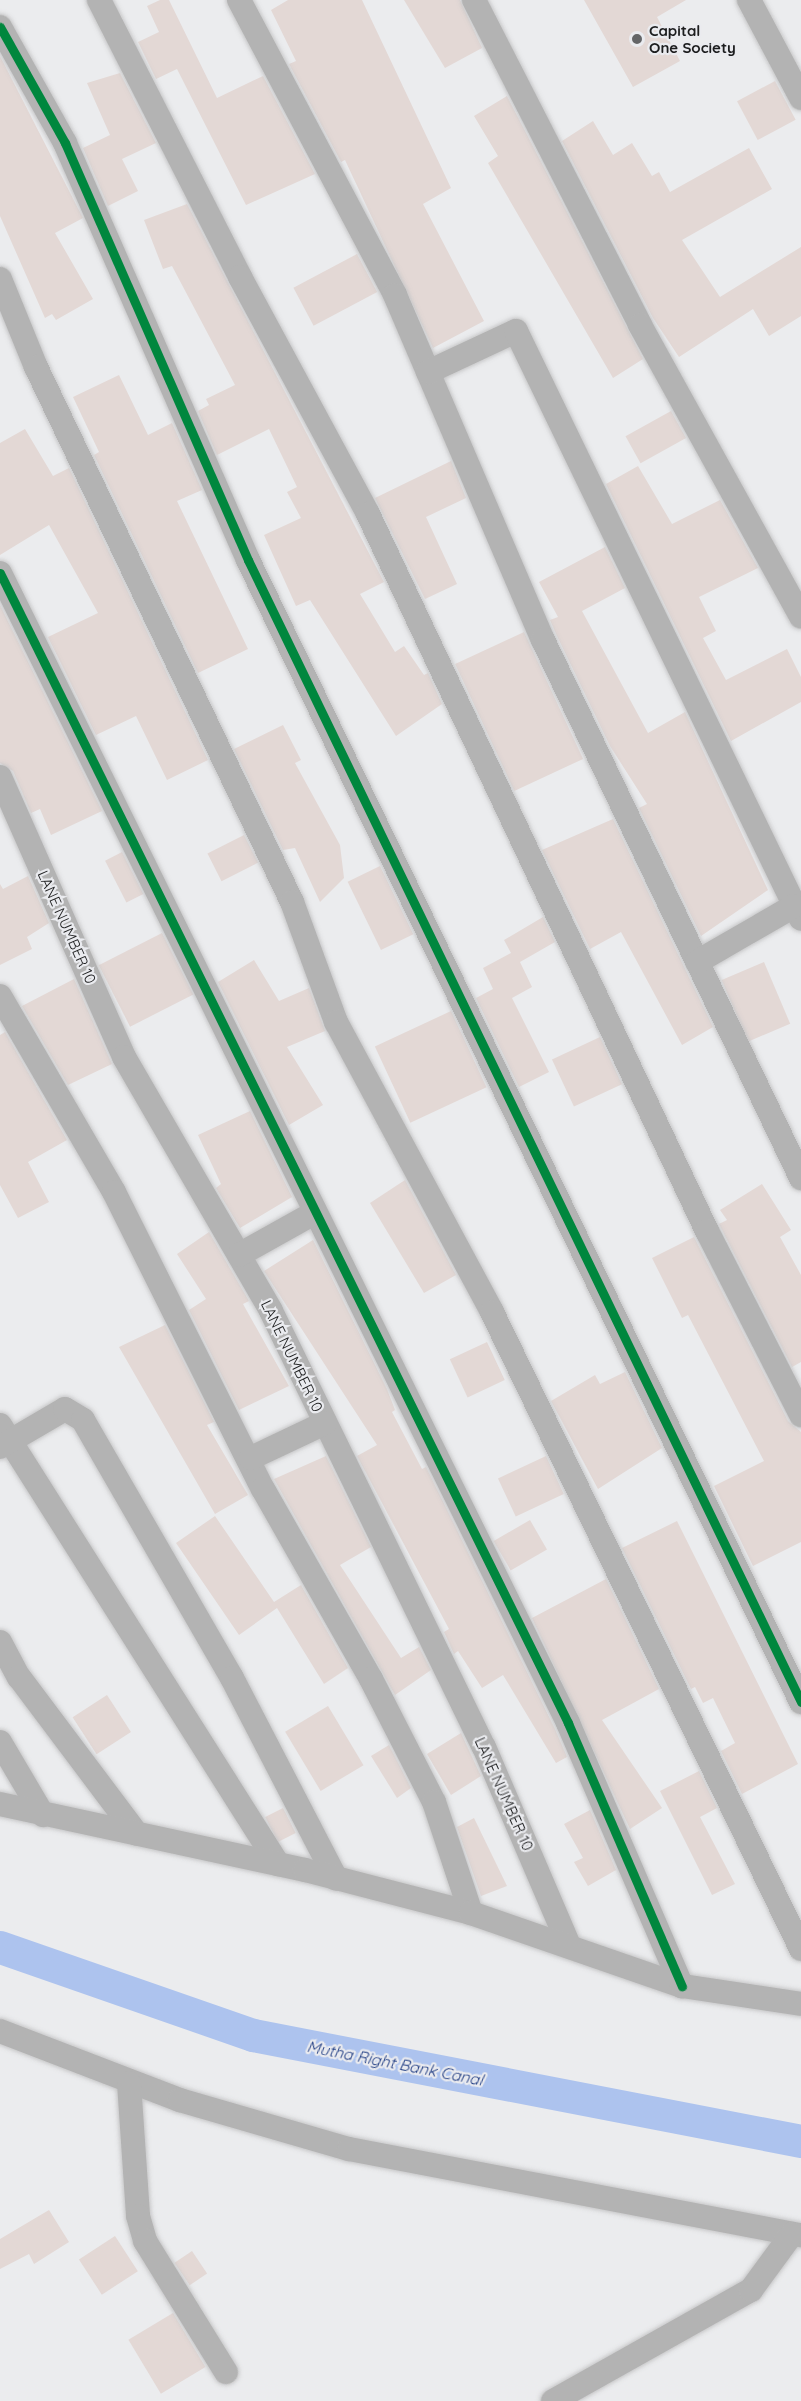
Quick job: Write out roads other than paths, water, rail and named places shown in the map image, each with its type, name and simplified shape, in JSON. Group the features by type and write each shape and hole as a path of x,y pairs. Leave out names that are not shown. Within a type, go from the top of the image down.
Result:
{"street":[{"path":"99,0 240,277 368,514 706,1231 801,1415"},
{"path":"239,0 394,295 543,640 801,1178"},
{"path":"474,0 640,325 801,617"},
{"path":"749,0 801,98"},
{"path":"0,27 65,143 248,560 801,1702"},
{"path":"0,279 36,368 292,902 336,1022 492,1312 801,1949"},
{"path":"428,372 516,331 798,912 697,962"},
{"path":"0,573 314,1213 568,1723 682,1986"},
{"name":"LANE NUMBER 10","path":"0,777 124,1057 156,1119 239,1255 325,1423 484,1747 569,1945"},
{"path":"0,996 114,1192 316,1589 371,1679 434,1802 471,1912"},
{"path":"239,1255 314,1213"},
{"path":"278,1864 3,1437 65,1409 83,1420 232,1677 336,1879"},
{"path":"251,1458 325,1423"},
{"path":"0,1642 20,1677 137,1834"},
{"path":"0,1742 43,1815"},
{"path":"0,1804 278,1864 471,1912 682,1986 801,2004"},
{"path":"0,2031 129,2083 349,2149 797,2234 751,2290 553,2401"},
{"path":"129,2083 138,2216 145,2241 226,2372"}],"waterway":[{"name":"Mutha Right Bank Canal","path":"0,1947 253,2035 801,2141"}],"place":[{"name":"Capital One Society","path":"637,39"}]}
